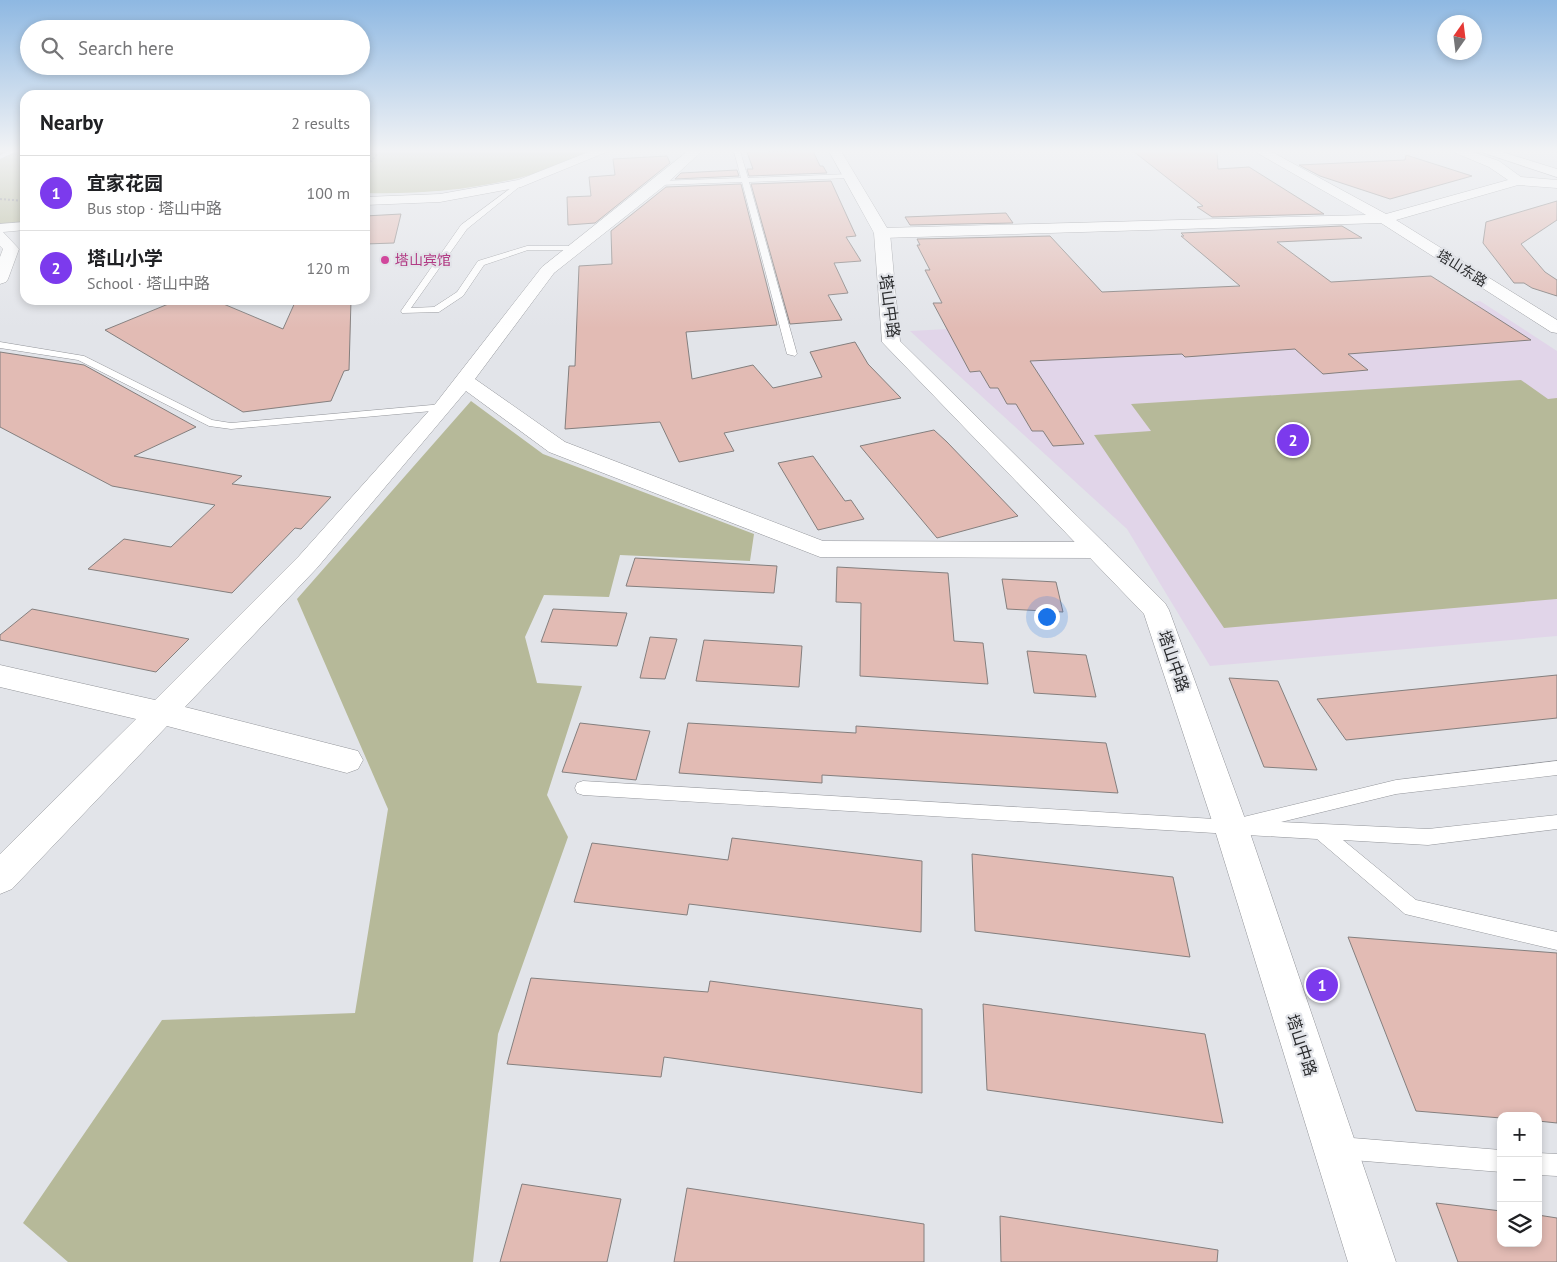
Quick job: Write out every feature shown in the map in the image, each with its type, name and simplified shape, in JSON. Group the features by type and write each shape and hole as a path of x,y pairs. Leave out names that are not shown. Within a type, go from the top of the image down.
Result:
{"street":[{"path":"0,878 308,562 443,407 548,270 625,210"},
{"name":"塔山中路","path":"869,210 882,233 891,342 1156,610 1231,827 1372,1262"},
{"name":"塔山东路","path":"1366,210 1557,328"},
{"path":"882,233 1384,220 1419,210"},
{"path":"0,228 20,226"},
{"path":"0,236 11,249 0,279"},
{"path":"464,380 557,447 820,549 1097,550"},
{"path":"0,676 161,713 347,760"}],"lane":[{"path":"486,210 464,227 424,281 405,311 436,310 460,294 481,263 527,248 574,248"},
{"path":"754,210 792,354"},
{"path":"0,345 81,358 209,423 231,426 443,407"},
{"path":"1231,827 1396,787 1557,768"},
{"path":"583,788 1428,838 1557,822"},
{"path":"1321,832 1411,908 1557,941"},
{"path":"1522,933 1557,951"},
{"path":"1335,1147 1497,1161"},
{"path":"1542,1164 1557,1165"}],"shaded area":[{"path":"1480,301 1557,351 1557,636 1210,666 1127,529 910,331"}],"green space":[{"path":"0,210 20,210 20,222 0,224"},
{"path":"1521,380 1548,399 1557,398 1557,599 1224,628 1094,435 1151,431 1131,404"},
{"path":"471,401 543,454 754,534 750,561 620,555 609,597 544,595 525,637 537,683 582,686 547,795 568,837 498,1034 473,1262 68,1262 23,1223 162,1020 355,1013 388,809 297,599"}],"building":[{"path":"567,210 611,210 595,223 568,225"},
{"path":"637,210 748,210 777,325 686,332 692,379 753,365 773,388 822,377 810,352 855,342 868,364 901,398 724,433 734,451 679,462 660,422 565,429 569,366 575,366 579,266 612,264 611,231"},
{"path":"758,210 844,210 856,236 846,237 861,261 834,263 848,293 828,295 842,320 790,324"},
{"path":"1201,210 1317,210 1324,214 1212,217"},
{"path":"1527,210 1557,210 1557,220 1521,244 1545,272 1557,280 1557,296 1532,288 1524,283 1514,283 1483,243 1486,222"},
{"path":"1006,213 1013,223 910,225 905,217"},
{"path":"401,214 394,243 370,244 370,216"},
{"path":"1342,226 1362,238 1277,242 1331,282 1431,276 1531,340 1348,354 1368,370 1323,374 1295,349 1185,357 1182,354 1030,361 1084,444 1053,446 1043,431 1032,431 1016,404 1007,404 998,388 990,388 980,371 970,372 933,303 942,303 925,270 930,270 917,245 920,245 917,239 1050,236 1102,292 1240,286 1181,236 1184,236 1181,233"},
{"path":"166,305 226,305 283,329 294,305 351,305 349,370 344,371 331,401 243,412 105,330"},
{"path":"0,352 84,365 196,427 134,456 242,476 232,484 331,497 301,529 295,528 232,593 88,569 124,539 171,547 215,505 112,486 0,427"},
{"path":"934,430 1018,516 937,538 860,446"},
{"path":"813,456 845,501 851,500 864,519 818,530 778,463"},
{"path":"635,558 777,566 774,593 626,586"},
{"path":"837,567 948,573 954,641 983,643 988,684 860,676 861,603 836,602"},
{"path":"1002,579 1056,582 1063,612 1007,609"},
{"path":"32,609 189,639 156,672 0,640 0,635"},
{"path":"553,609 627,613 617,646 541,642"},
{"path":"650,637 677,639 665,679 640,678"},
{"path":"704,640 802,646 799,687 696,681"},
{"path":"1027,651 1086,655 1096,697 1034,693"},
{"path":"1557,675 1557,718 1346,740 1317,699"},
{"path":"1229,678 1278,681 1317,770 1264,767"},
{"path":"580,723 650,731 636,780 562,772"},
{"path":"688,723 856,733 856,726 1106,743 1118,793 822,775 822,783 679,773"},
{"path":"732,838 922,861 921,932 689,904 687,915 574,902 592,843 728,860"},
{"path":"972,854 1173,877 1190,957 975,931"},
{"path":"1348,937 1557,953 1557,1123 1542,1121 1542,1112 1497,1112 1497,1118 1416,1111"},
{"path":"531,978 708,992 710,981 922,1009 922,1093 664,1057 661,1077 507,1064"},
{"path":"983,1004 1205,1034 1223,1123 987,1090"},
{"path":"522,1184 621,1199 607,1262 500,1262"},
{"path":"687,1188 924,1224 924,1262 674,1262"},
{"path":"1436,1203 1497,1211 1497,1247 1542,1247 1542,1216 1557,1218 1557,1262 1458,1262"},
{"path":"1000,1216 1218,1250 1217,1262 1001,1262"}],"place":[{"name":"塔山宾馆","path":"385,260"},
{"name":"塔山小学","path":"1293,440"},
{"name":"宜家花园","path":"1322,985"}]}
